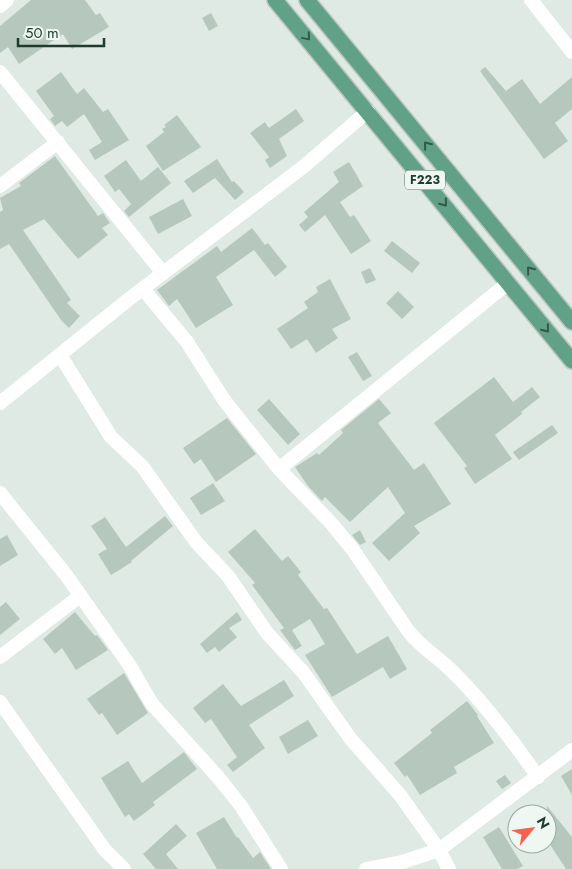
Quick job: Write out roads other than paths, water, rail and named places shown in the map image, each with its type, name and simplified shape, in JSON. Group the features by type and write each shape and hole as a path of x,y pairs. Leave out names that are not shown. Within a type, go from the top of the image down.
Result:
{"main road":[{"name":"F223","path":"276,0 572,361"},
{"name":"F223","path":"307,0 572,322"}],"street":[{"path":"0,6 7,0"},
{"path":"531,0 572,52"},
{"path":"0,72 163,273"},
{"path":"0,403 163,273 303,167 368,111"},
{"path":"0,186 58,142"},
{"path":"280,469 508,283"},
{"path":"143,289 187,342 224,400 280,469 332,524 353,550 418,643 454,673 515,744 538,777"},
{"path":"60,355 111,437 142,466 162,491 196,542 228,576 267,633 303,672 350,738 400,795 439,850 449,869"},
{"path":"0,492 80,596 130,666 152,704 218,777 240,806 281,869"},
{"path":"0,657 80,596"},
{"path":"0,702 105,850 124,869"},
{"path":"366,869 402,862 439,850 572,750"}]}
